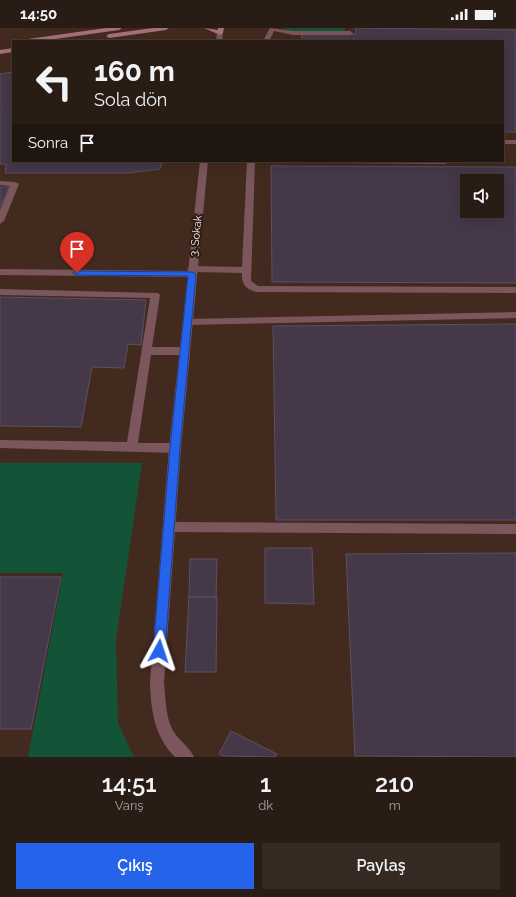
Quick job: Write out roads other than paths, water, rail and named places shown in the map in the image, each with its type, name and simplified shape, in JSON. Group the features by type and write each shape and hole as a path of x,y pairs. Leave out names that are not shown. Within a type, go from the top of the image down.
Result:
{"main road":[{"path":"34,40 90,30 119,28"},
{"path":"84,40 166,28"},
{"path":"207,28 221,31"},
{"path":"0,45 12,43"},
{"path":"0,52 12,50"}],"street":[{"path":"267,40 273,29 293,33 350,33"},
{"path":"504,142 516,142"},
{"name":"3. Sokak","path":"186,757 176,749 164,733 158,702 157,682 175,448 204,162"},
{"path":"251,162 246,281 256,290 516,290"},
{"path":"0,183 15,184 0,221"},
{"path":"0,272 192,272 247,270"},
{"path":"0,292 154,295 132,447"},
{"path":"187,322 516,315"},
{"path":"146,351 184,351"},
{"path":"0,444 175,448"},
{"path":"170,527 516,529"}]}
